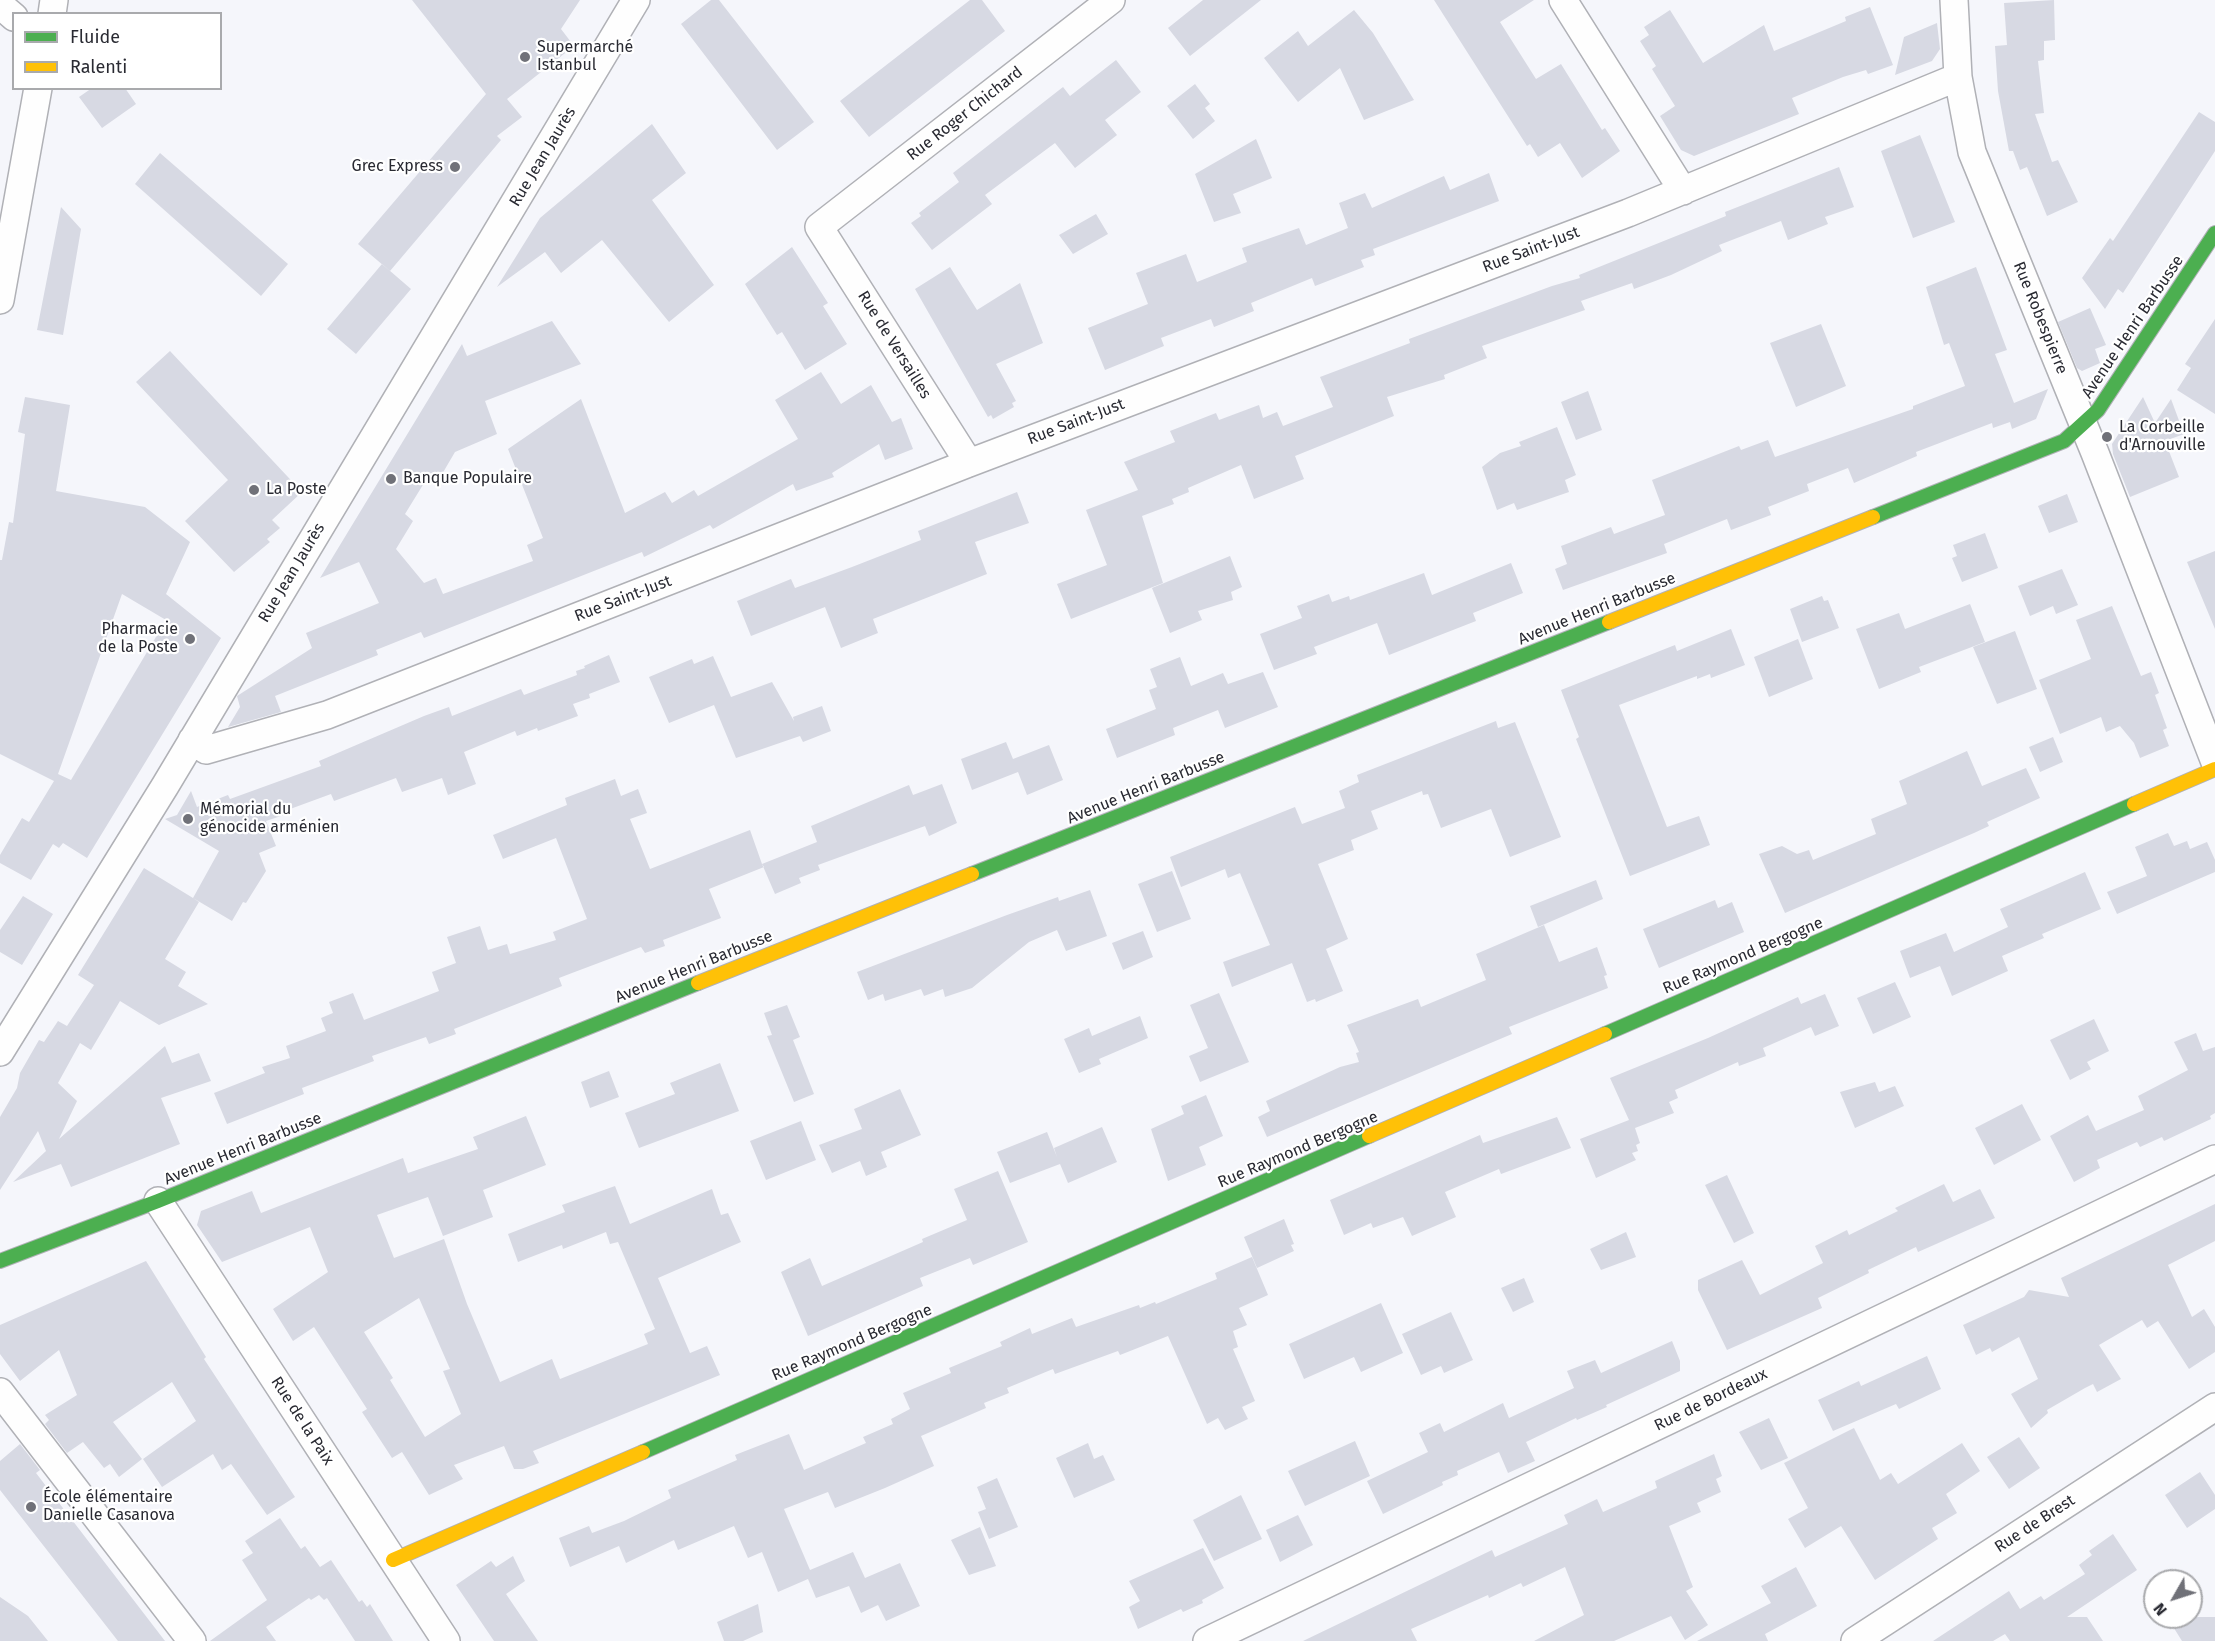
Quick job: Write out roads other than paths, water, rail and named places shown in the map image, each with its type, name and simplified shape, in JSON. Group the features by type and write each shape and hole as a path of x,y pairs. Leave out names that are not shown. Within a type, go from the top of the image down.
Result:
{"street":[{"name":"Rue Jean Jaurès","path":"0,1052 192,740 636,0"},
{"name":"Rue Roger Chichard","path":"819,227 1111,0"},
{"path":"1563,0 1683,191"},
{"name":"Rue Robespierre","path":"1954,0 1958,77 1972,152 2082,423 2215,762"},
{"path":"0,5 12,15"},
{"name":"Rue Saint-Just","path":"192,740 206,750 327,715 969,463 1683,191 1958,77"},
{"path":"0,300 38,90"},
{"name":"Rue de Versailles","path":"819,227 969,463"},
{"name":"Avenue Henri Barbusse","path":"0,1261 158,1201 562,1037 2064,441 2098,410 2215,233"},
{"name":"Rue Raymond Bergogne","path":"393,1560 2215,769"},
{"name":"Rue de Bordeaux","path":"1207,1641 2215,1159"},
{"name":"Rue de la Paix","path":"158,1201 446,1641"},
{"path":"0,1392 192,1641"},
{"name":"Rue de Brest","path":"1855,1641 2215,1407"}],"place":[{"name":"Supermarché Istanbul","path":"525,57"},
{"name":"Grec Express","path":"455,167"},
{"name":"La Corbeille d'Arnouville","path":"2107,437"},
{"name":"Banque Populaire","path":"391,479"},
{"name":"La Poste","path":"254,490"},
{"name":"Pharmacie de la Poste","path":"190,639"},
{"name":"Mémorial du génocide arménien","path":"188,819"},
{"name":"École élémentaire Danielle Casanova","path":"31,1507"}]}
